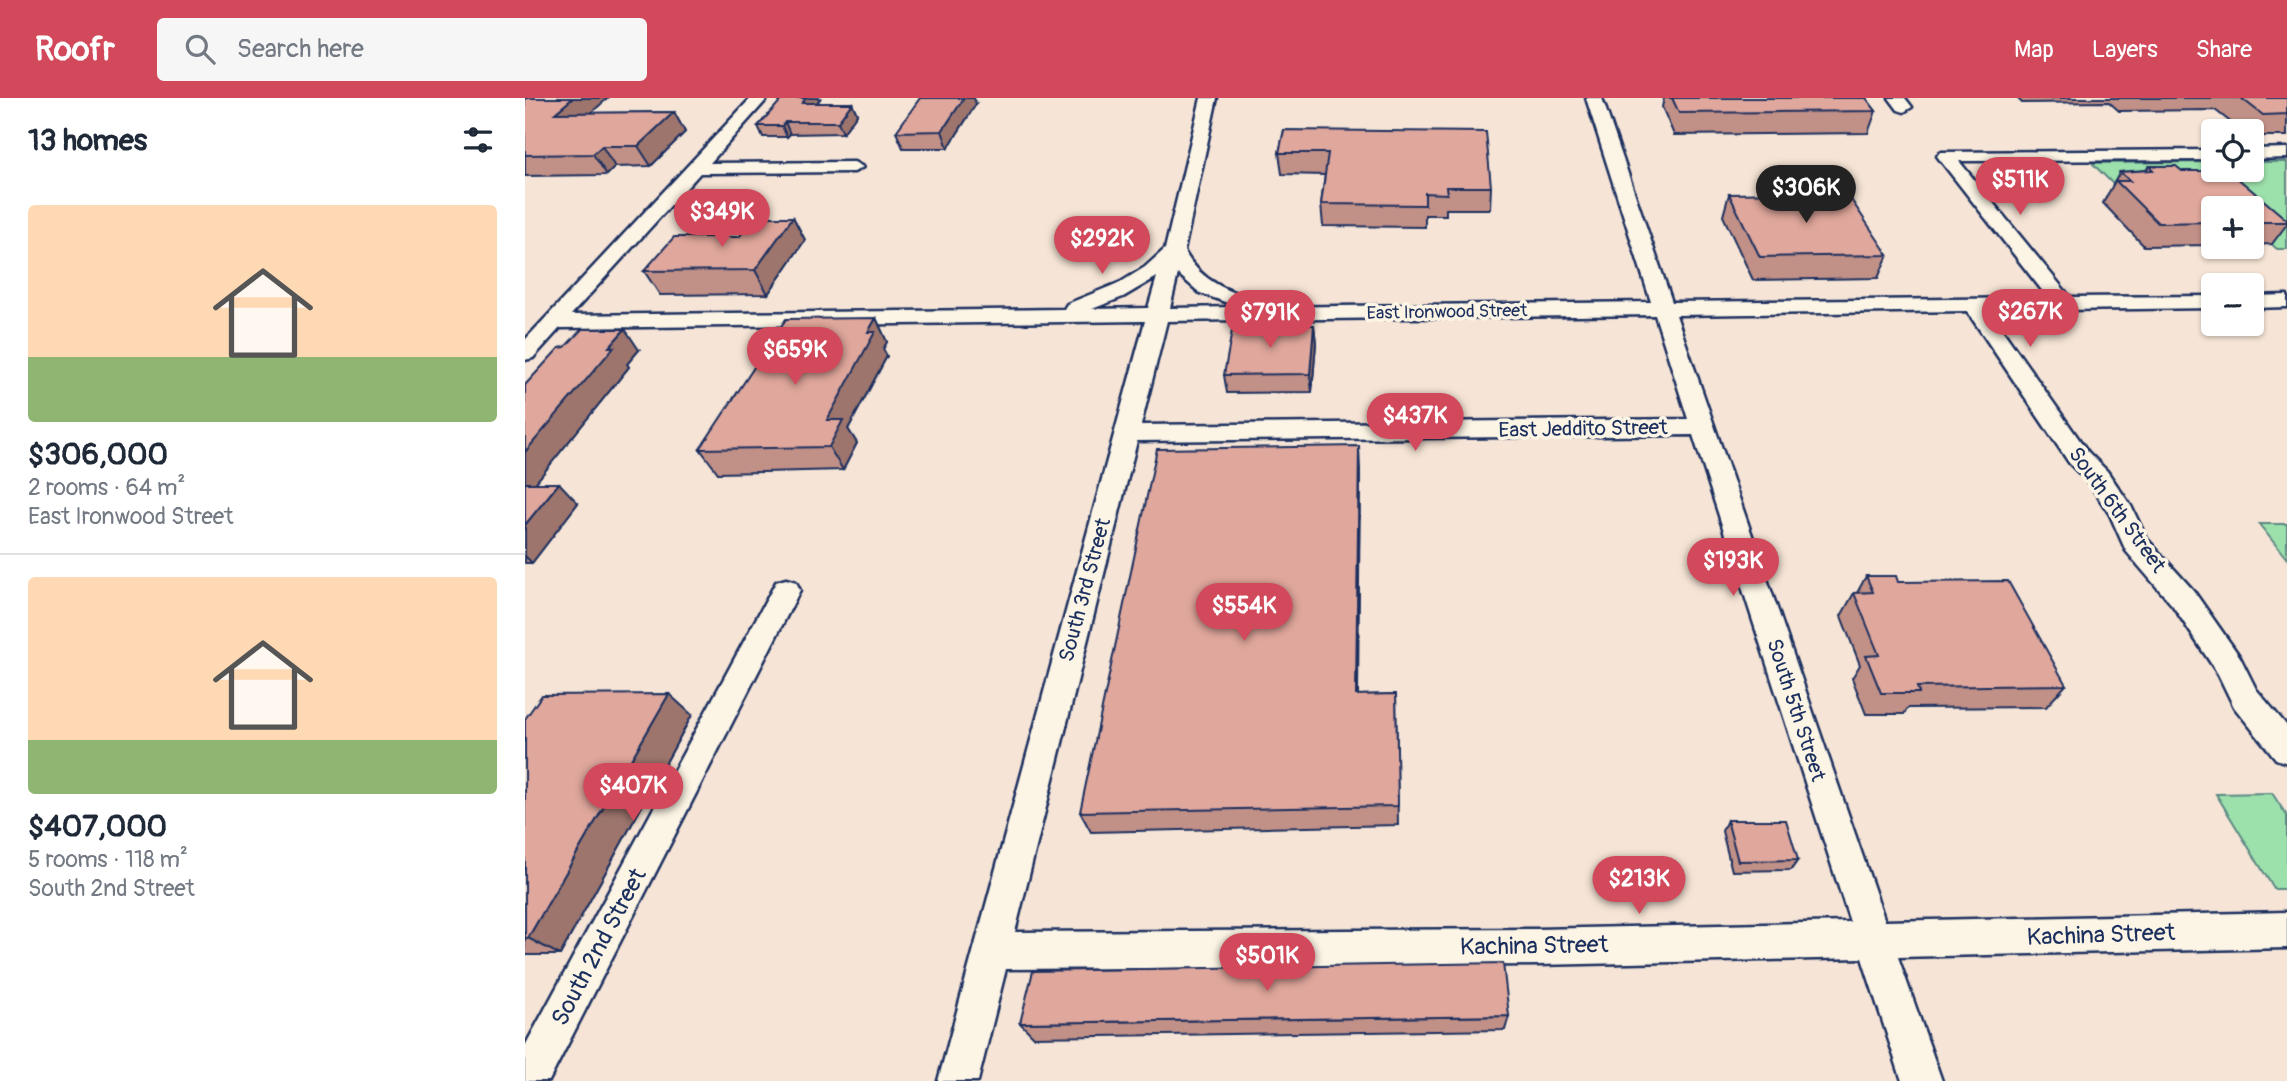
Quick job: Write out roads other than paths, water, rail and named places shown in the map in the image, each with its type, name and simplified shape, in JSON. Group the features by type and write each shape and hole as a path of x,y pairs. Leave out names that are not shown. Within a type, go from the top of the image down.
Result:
{"street":[{"path":"525,353 760,98"},
{"name":"South 3rd Street","path":"958,1081 1174,251 1209,98"},
{"name":"South 5th Street","path":"1594,98 1922,1081"},
{"path":"2264,154 2287,153"},
{"path":"2063,303 1946,156 2201,155"},
{"path":"697,168 854,167"},
{"path":"1041,316 1069,310 1115,293 1147,276 1174,251 1185,271 1202,287 1233,300 1293,313"},
{"path":"596,276 600,292 613,308 636,321"},
{"name":"East Ironwood Street","path":"554,322 2201,302"},
{"path":"2264,302 2285,303"},
{"name":"South 6th Street","path":"1973,304 2079,458 2098,477 2122,513 2136,544 2183,598 2229,666 2245,698 2287,749"},
{"name":"East Jeddito Street","path":"1125,433 1704,428"},
{"name":"South 2nd Street","path":"529,1081 786,590"},
{"name":"Kachina Street","path":"991,951 1537,947 2287,930"}]}
